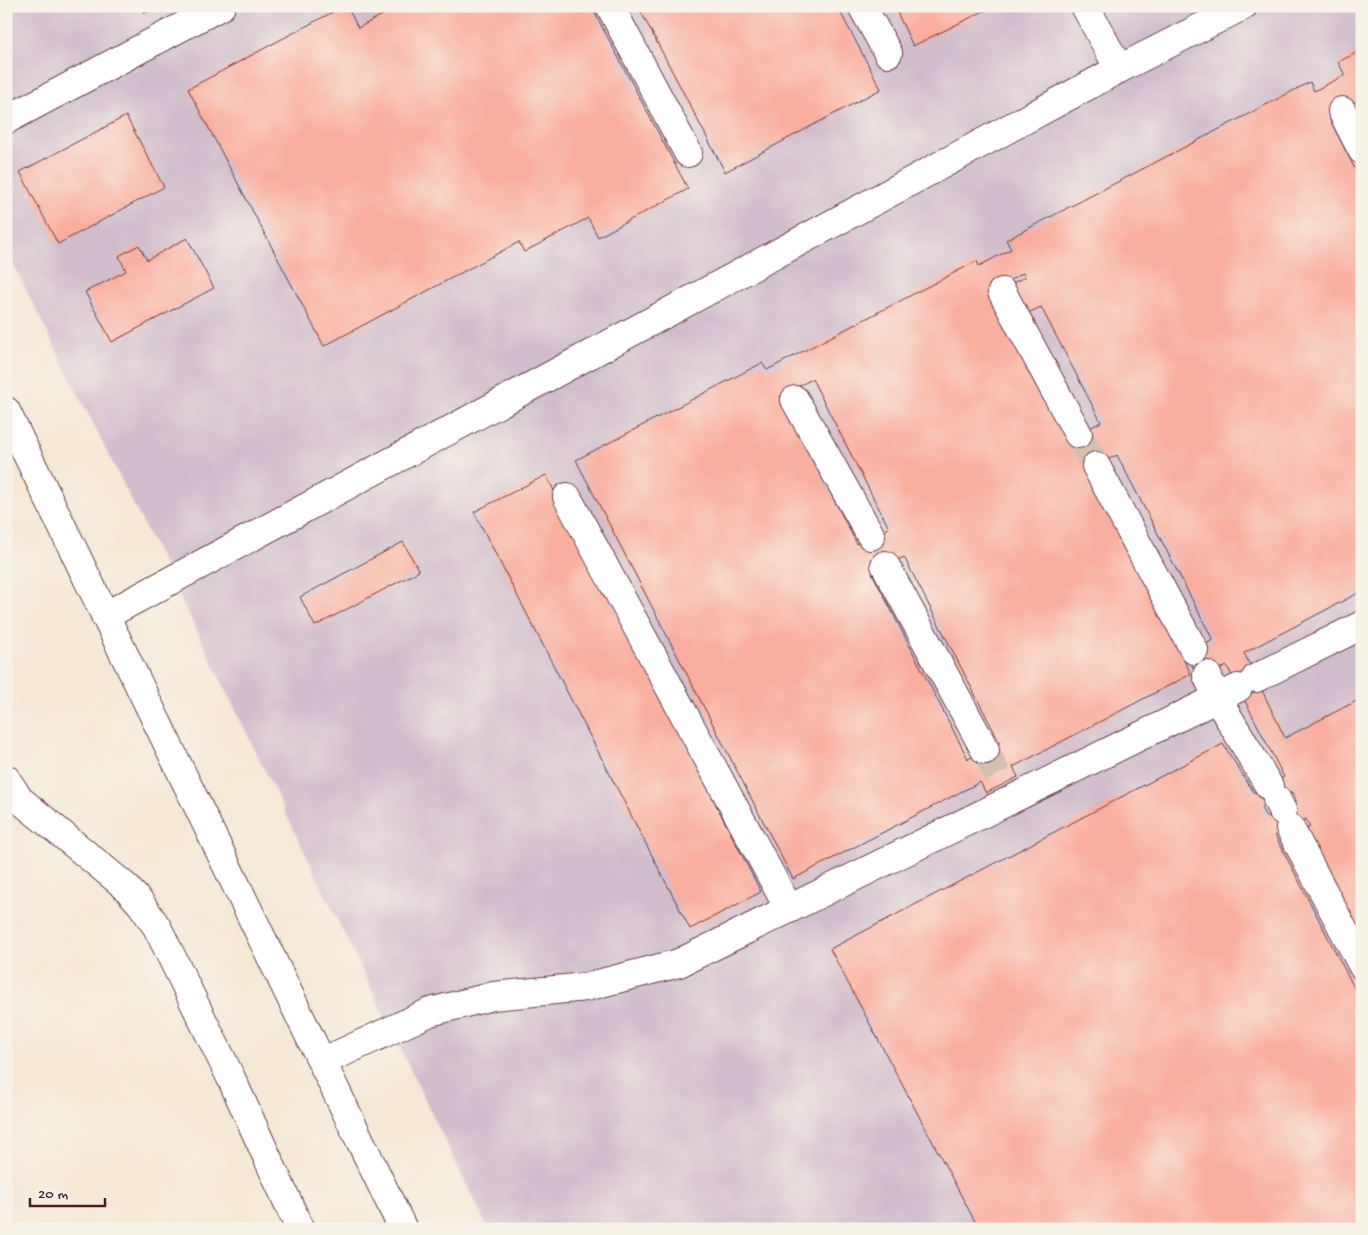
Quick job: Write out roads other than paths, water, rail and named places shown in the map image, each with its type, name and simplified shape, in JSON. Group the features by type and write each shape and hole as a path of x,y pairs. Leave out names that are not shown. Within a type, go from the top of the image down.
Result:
{"street":[{"path":"6,120 221,6"},
{"path":"610,6 688,153"},
{"path":"862,6 888,53"},
{"path":"1085,6 1119,69"},
{"path":"105,616 1119,69 1243,6"},
{"path":"1342,111 1362,150"},
{"path":"1002,292 1078,434"},
{"path":"795,400 872,536"},
{"path":"6,411 403,1229"},
{"path":"1096,466 1194,650"},
{"path":"567,497 789,909"},
{"path":"886,565 985,750"},
{"path":"322,1062 430,1012 493,996 586,987 680,963 789,909 1004,793 1229,685 1362,625"},
{"path":"1229,685 1279,806 1362,966"},
{"path":"6,779 19,799 126,888 142,904 157,927 231,1078 300,1229"}],"tunnel":[{"path":"1078,434 1096,466"},
{"path":"985,750 1002,784"}]}
